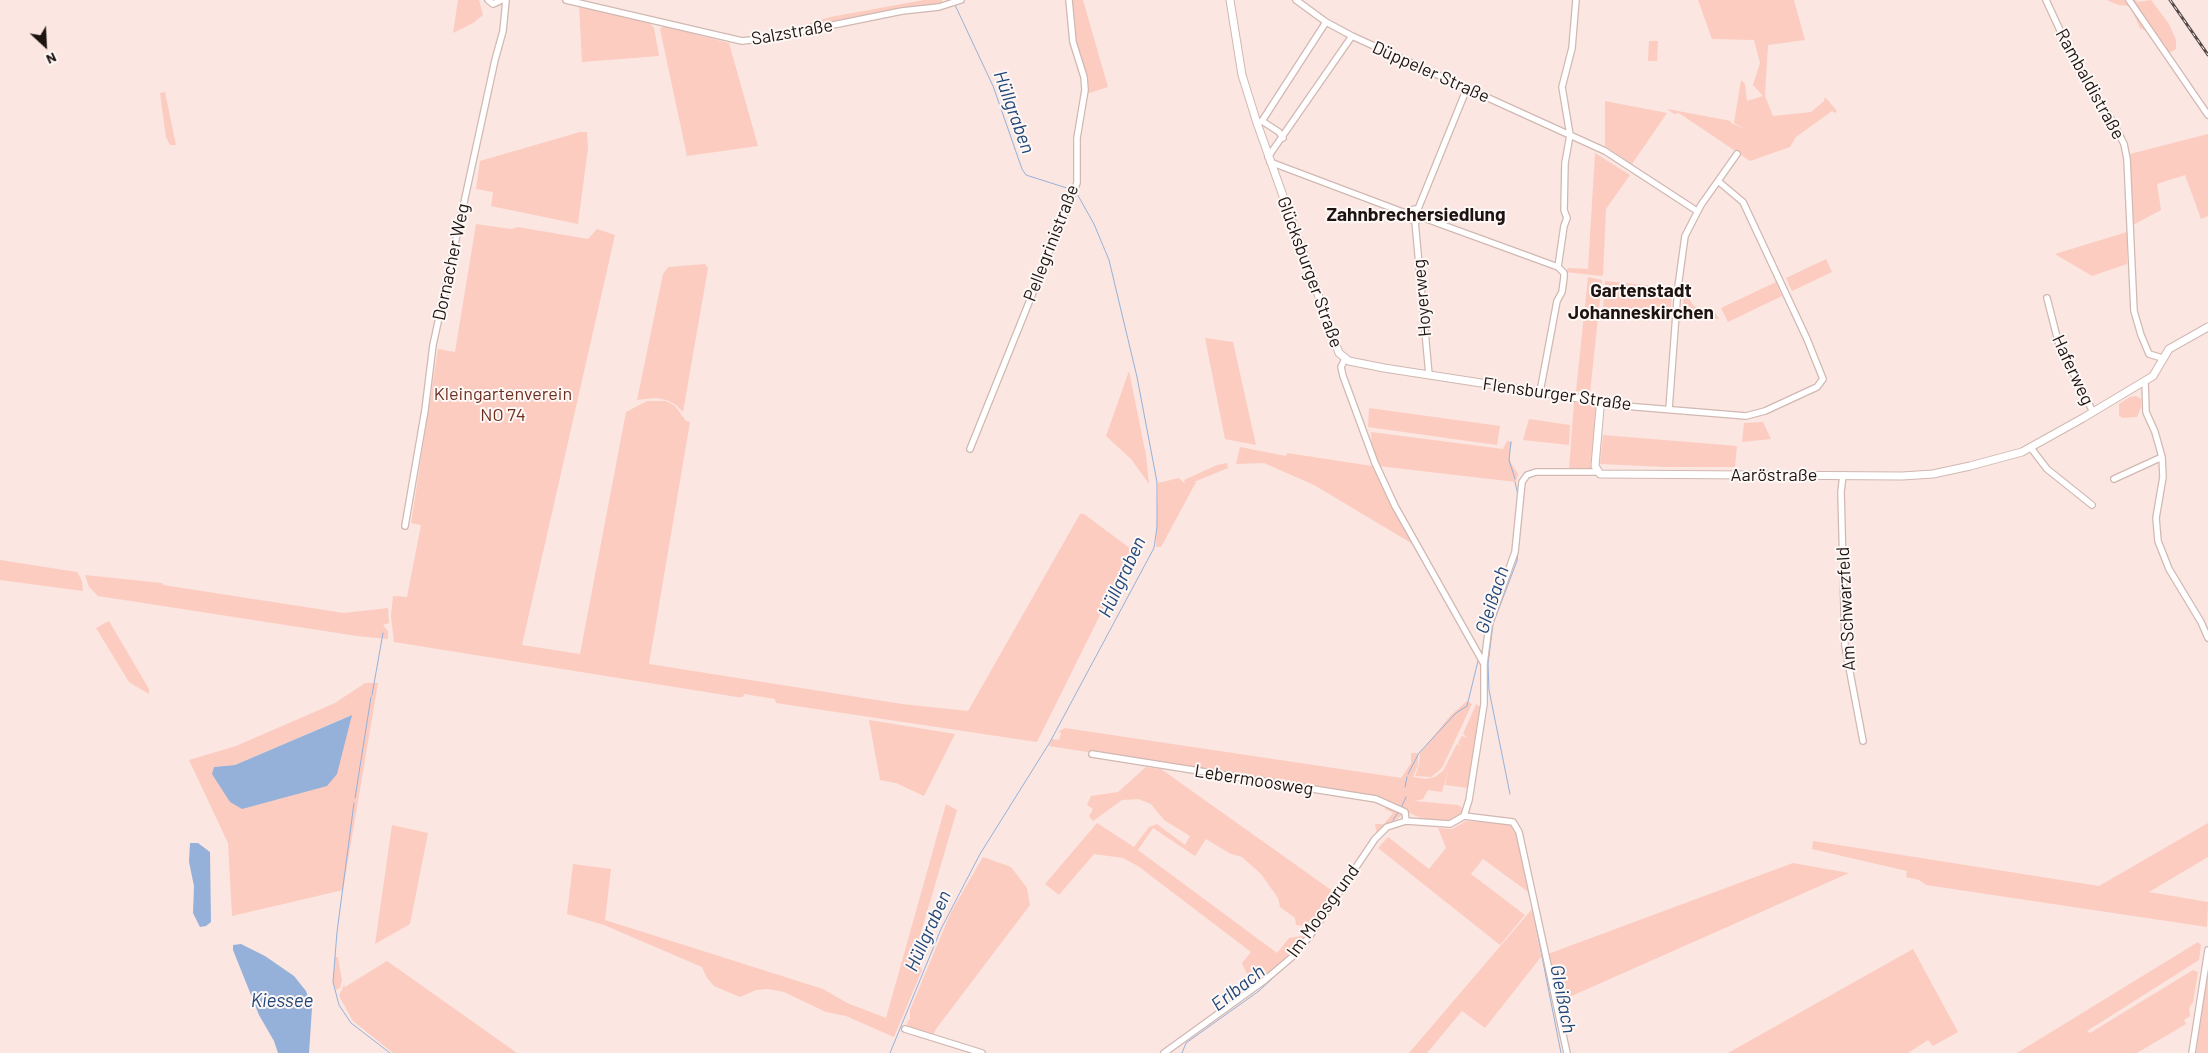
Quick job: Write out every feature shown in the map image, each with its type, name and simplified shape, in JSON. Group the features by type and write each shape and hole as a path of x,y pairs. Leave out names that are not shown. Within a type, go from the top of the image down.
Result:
{"street":[{"path":"491,2 502,0"},
{"name":"Dornacher Weg","path":"405,526 425,410 433,345 503,31 506,0"},
{"name":"Salzstraße","path":"566,0 742,41 769,38 902,12 950,5 959,1"},
{"name":"Pellegrinistraße","path":"970,449 1075,188 1077,138 1085,90 1084,77 1073,42 1069,0"},
{"name":"Glücksburger Straße","path":"1230,0 1242,75 1259,122 1269,160 1335,348 1345,359 1341,367 1343,376 1375,463 1396,506 1484,664"},
{"name":"Düppeler Straße","path":"1296,0 1326,22 1352,36 1605,151 1698,211"},
{"path":"1558,267 1564,226 1567,218 1564,210 1565,163 1570,135 1562,87 1572,48 1576,0"},
{"name":"Rambaldistraße","path":"2046,0 2076,66 2113,122 2124,144 2127,159 2134,311 2140,336 2149,354 2162,358"},
{"path":"2130,0 2208,115"},
{"path":"1282,138 1279,132 1259,122 1326,22"},
{"path":"1352,36 1269,160 1408,214 1410,219 1415,221 1421,217"},
{"path":"1467,88 1418,209 1421,217 1558,267 1564,274 1562,292 1557,301 1540,392"},
{"path":"1669,409 1678,286 1685,236 1698,211 1737,154"},
{"name":"Flensburger Straße","path":"1345,359 1429,375 1593,399 1600,404 1746,416 1765,411 1817,387 1822,380 1807,339 1743,202 1718,181"},
{"path":"1408,214 1412,209 1418,209"},
{"name":"Hoyerweg","path":"1415,221 1429,375"},
{"name":"Haferweg","path":"2047,298 2059,345 2092,412"},
{"path":"2208,327 2168,349 2155,373 2145,381 2146,412 2155,432 2162,457 2163,477 2156,518 2158,541 2169,569 2201,622 2208,638"},
{"name":"Aaröstraße","path":"1484,664 1489,625 1515,552 1522,482 1525,477 1539,472 1657,475 1933,474 2022,452 2145,381"},
{"path":"1597,472 1595,466 1600,404"},
{"path":"2031,448 2047,469 2092,504"},
{"path":"2114,479 2162,457"},
{"name":"Am Schwarzfeld","path":"1844,475 1841,492 1845,646 1863,741"},
{"path":"1484,664 1484,704 1469,800 1464,816 1513,822 1519,832 1567,1053"},
{"name":"Lebermoosweg","path":"1092,754 1376,799 1406,812 1406,821"},
{"name":"Im Moosgrund","path":"1164,1053 1278,972 1309,937 1375,839 1387,827 1406,821 1446,824 1457,822 1464,816"},
{"path":"2192,1053 2208,950"},
{"path":"905,1029 982,1053"}],"green space":[{"path":"458,0 479,0 483,15 473,23 453,33"},
{"path":"924,0 942,0 943,3 803,28 810,23 830,17"},
{"path":"1070,0 1083,0 1108,87 1086,94 1074,42"},
{"path":"1698,0 1794,0 1805,40 1768,45 1765,96 1773,116 1811,112 1824,101 1825,97 1837,111 1835,113 1832,111 1796,137 1790,147 1750,161 1679,113 1674,114 1667,109 1731,121 1731,123 1747,130 1734,123 1741,80 1745,84 1747,101 1763,96 1753,85 1760,63 1754,40 1712,39"},
{"path":"2107,0 2136,0 2137,2 2151,0 2169,24 2176,40 2176,49 2167,54 2155,36 2140,28 2130,6 2118,5"},
{"path":"579,5 650,23 654,28 659,56 582,62"},
{"path":"664,26 729,43 758,146 687,156 660,29"},
{"path":"1649,41 1658,41 1657,61 1648,61"},
{"path":"165,92 176,145 170,145 166,137 160,93"},
{"path":"1605,101 1667,113 1632,164 1605,146"},
{"path":"580,132 587,132 588,148 578,224 491,206 493,192 476,189 480,161"},
{"path":"2208,134 2208,216 2201,219 2185,175 2157,184 2161,210 2133,225 2130,154"},
{"path":"1595,153 1630,175 1606,209 1603,275 1601,276 1566,272 1568,268 1588,269"},
{"name":"Kleingartenverein NO 74","path":"476,224 511,229 518,227 588,239 597,229 615,235 522,645 580,654 626,412 647,401 666,401 675,406 686,421 690,422 649,664 902,704 968,711 1080,514 1084,514 1135,552 1116,583 1037,742 776,703 775,699 744,694 743,697 737,697 394,642 391,616 393,596 407,597 421,525 411,523 438,349 455,352"},
{"path":"2127,232 2127,264 2092,276 2055,254"},
{"path":"1826,259 1832,272 1792,291 1786,278"},
{"path":"705,264 708,268 683,412 667,400 656,398 637,400 663,274 668,267"},
{"path":"1588,277 1602,280 1590,393 1576,391"},
{"path":"1605,281 1673,288 1670,315 1603,309"},
{"path":"1776,282 1782,296 1728,322 1721,308"},
{"path":"1684,292 1694,306 1714,311 1719,319 1682,317"},
{"path":"1205,338 1233,342 1256,445 1225,439"},
{"path":"1129,371 1146,455 1149,484 1131,459 1106,436"},
{"path":"2136,396 2141,399 2141,407 2137,417 2122,418 2119,415 2119,404 2130,397"},
{"path":"1574,402 1598,406 1591,470 1569,470"},
{"path":"1369,408 1500,426 1497,445 1368,427"},
{"path":"1529,419 1570,425 1569,445 1523,440"},
{"path":"1763,422 1771,439 1742,442 1744,423"},
{"path":"1371,432 1503,449 1507,441 1512,442 1509,456 1518,474 1516,482 1378,466 1372,449"},
{"path":"1603,435 1737,446 1735,467 1666,467 1600,464"},
{"path":"1240,447 1286,456 1287,453 1372,466 1416,546 1314,485 1264,463 1236,464"},
{"path":"1227,463 1228,468 1194,482 1196,482 1161,547 1156,547 1158,483 1179,478 1185,484 1184,480 1217,465"},
{"path":"0,560 77,572 82,581 83,591 0,580"},
{"path":"85,575 162,583 163,585 344,613 388,608 389,623 383,625 388,631 388,639 357,636 98,596 89,587"},
{"path":"109,621 149,689 149,694 129,682 96,628"},
{"path":"365,683 378,683 343,890 232,916 228,843 189,760 236,746 335,703","holes":["351,715 230,802 214,767 235,765"]},
{"path":"1467,701 1472,704 1442,768 1431,777 1415,776 1419,765 1420,753 1450,716"},
{"path":"1476,704 1482,708 1468,788 1445,785 1449,768 1442,792 1428,790 1423,799 1415,801 1458,805 1464,809 1462,814 1446,822 1430,822 1407,812 1411,802 1407,811 1377,835 1375,824 1384,824 1393,813 1385,809 1387,799 1049,746 1052,739 1059,740 1061,733 1058,732 1065,728 1401,778 1411,763 1411,753 1418,753 1418,765 1413,777 1426,779 1435,777 1443,771 1457,744 1462,746 1458,743 1462,736 1468,738 1463,734"},
{"path":"869,720 955,734 924,796 896,783 880,780"},
{"path":"1146,767 1161,769 1334,892 1309,926 1296,925 1295,918 1280,907 1278,898 1261,874 1242,857 1231,854 1206,839 1195,856 1153,828 1138,850 1277,953 1289,938 1307,935 1275,969 1257,983 1247,974 1242,963 1251,952 1138,866 1123,858 1094,854 1059,895 1045,884 1097,823 1134,847 1149,827 1157,824 1185,845 1190,836 1164,820 1151,804 1138,799 1122,800 1093,821 1089,816 1093,809 1087,805 1091,796 1118,792"},
{"path":"946,804 957,810 912,963 919,965 922,970 894,1037 846,1016 826,1012 784,992 768,989 756,990 740,997 714,986 707,978 702,967 604,925 567,914 573,864 611,869 605,920 823,989 847,1003 886,1018"},
{"path":"1466,821 1510,823 1516,830 1531,894 1483,859 1471,874 1525,915 1500,945 1378,848 1388,837 1429,869 1446,848 1438,828 1452,829"},
{"path":"2208,823 2208,857 2149,892 2208,902 2207,927 1926,885 1919,880 1906,877 1907,871 1812,849 1813,841 2099,886"},
{"path":"392,825 428,833 410,924 375,944"},
{"path":"983,857 1011,867 1027,888 1030,905 933,1035 906,1027 910,1020 910,1010 951,912"},
{"path":"1793,863 1849,873 1558,1002 1548,954"},
{"path":"1532,909 1541,957 1485,1028 1462,1011 1427,1053 1409,1053"},
{"path":"2198,942 2201,945 2199,960 2087,1031 2090,1033 2193,970 2198,972 2193,1002 2189,1008 2190,1016 2184,1020 2186,1024 2137,1053 2017,1053"},
{"path":"1913,949 1958,1032 1933,1046 1928,1040 1908,1053 1728,1053"},
{"path":"335,957 338,957 342,981 340,988 336,990 333,982"},
{"path":"387,961 517,1053 393,1053 353,1021 339,996 344,985 345,987"},
{"path":"2208,966 2208,1053 2196,1053 2202,1013"}],"water":[{"path":"352,715 337,774 327,786 242,809 230,802 212,774 214,767 235,765"},
{"path":"190,843 198,843 210,852 211,922 206,926 200,927 193,913 194,886 189,862"},
{"name":"Kiessee","path":"241,944 265,956 294,976 306,991 312,1008 309,1053 278,1053 274,1041 259,1015 233,950 233,945"}],"waterway":[{"name":"Hüllgraben","path":"955,5 993,86 1022,169 1026,175 1073,190"},
{"name":"Hüllgraben","path":"890,1053 941,929 980,854 1050,742 1154,548 1157,527 1157,482 1137,377 1109,260 1094,224 1076,192"},
{"name":"Gleißach","path":"1511,442 1509,460 1515,479"},
{"name":"Gleißach","path":"1515,482 1518,495"},
{"name":"Gleißach","path":"1510,794 1489,690 1488,664 1493,624 1517,561 1523,501"},
{"path":"1420,545 1426,555"},
{"path":"372,695 383,633"},
{"path":"1408,774 1419,753 1456,713 1467,706 1478,661"},
{"path":"355,798 371,697"},
{"path":"1405,787 1407,777"},
{"path":"1401,808 1406,797"},
{"path":"354,803 337,932 333,982 339,1005 351,1023 390,1053"},
{"path":"1393,820 1399,811"},
{"path":"1370,851 1379,839"},
{"path":"1328,914 1358,869"},
{"name":"Gleißach","path":"1535,921 1561,1053"},
{"name":"Erlbach","path":"1182,1053 1186,1043 1259,991 1290,962"}],"railway":[{"path":"2170,0 2208,55"}],"district":[{"name":"Zahnbrechersiedlung","path":"1416,215"},
{"name":"Gartenstadt Johanneskirchen","path":"1641,302"}]}
